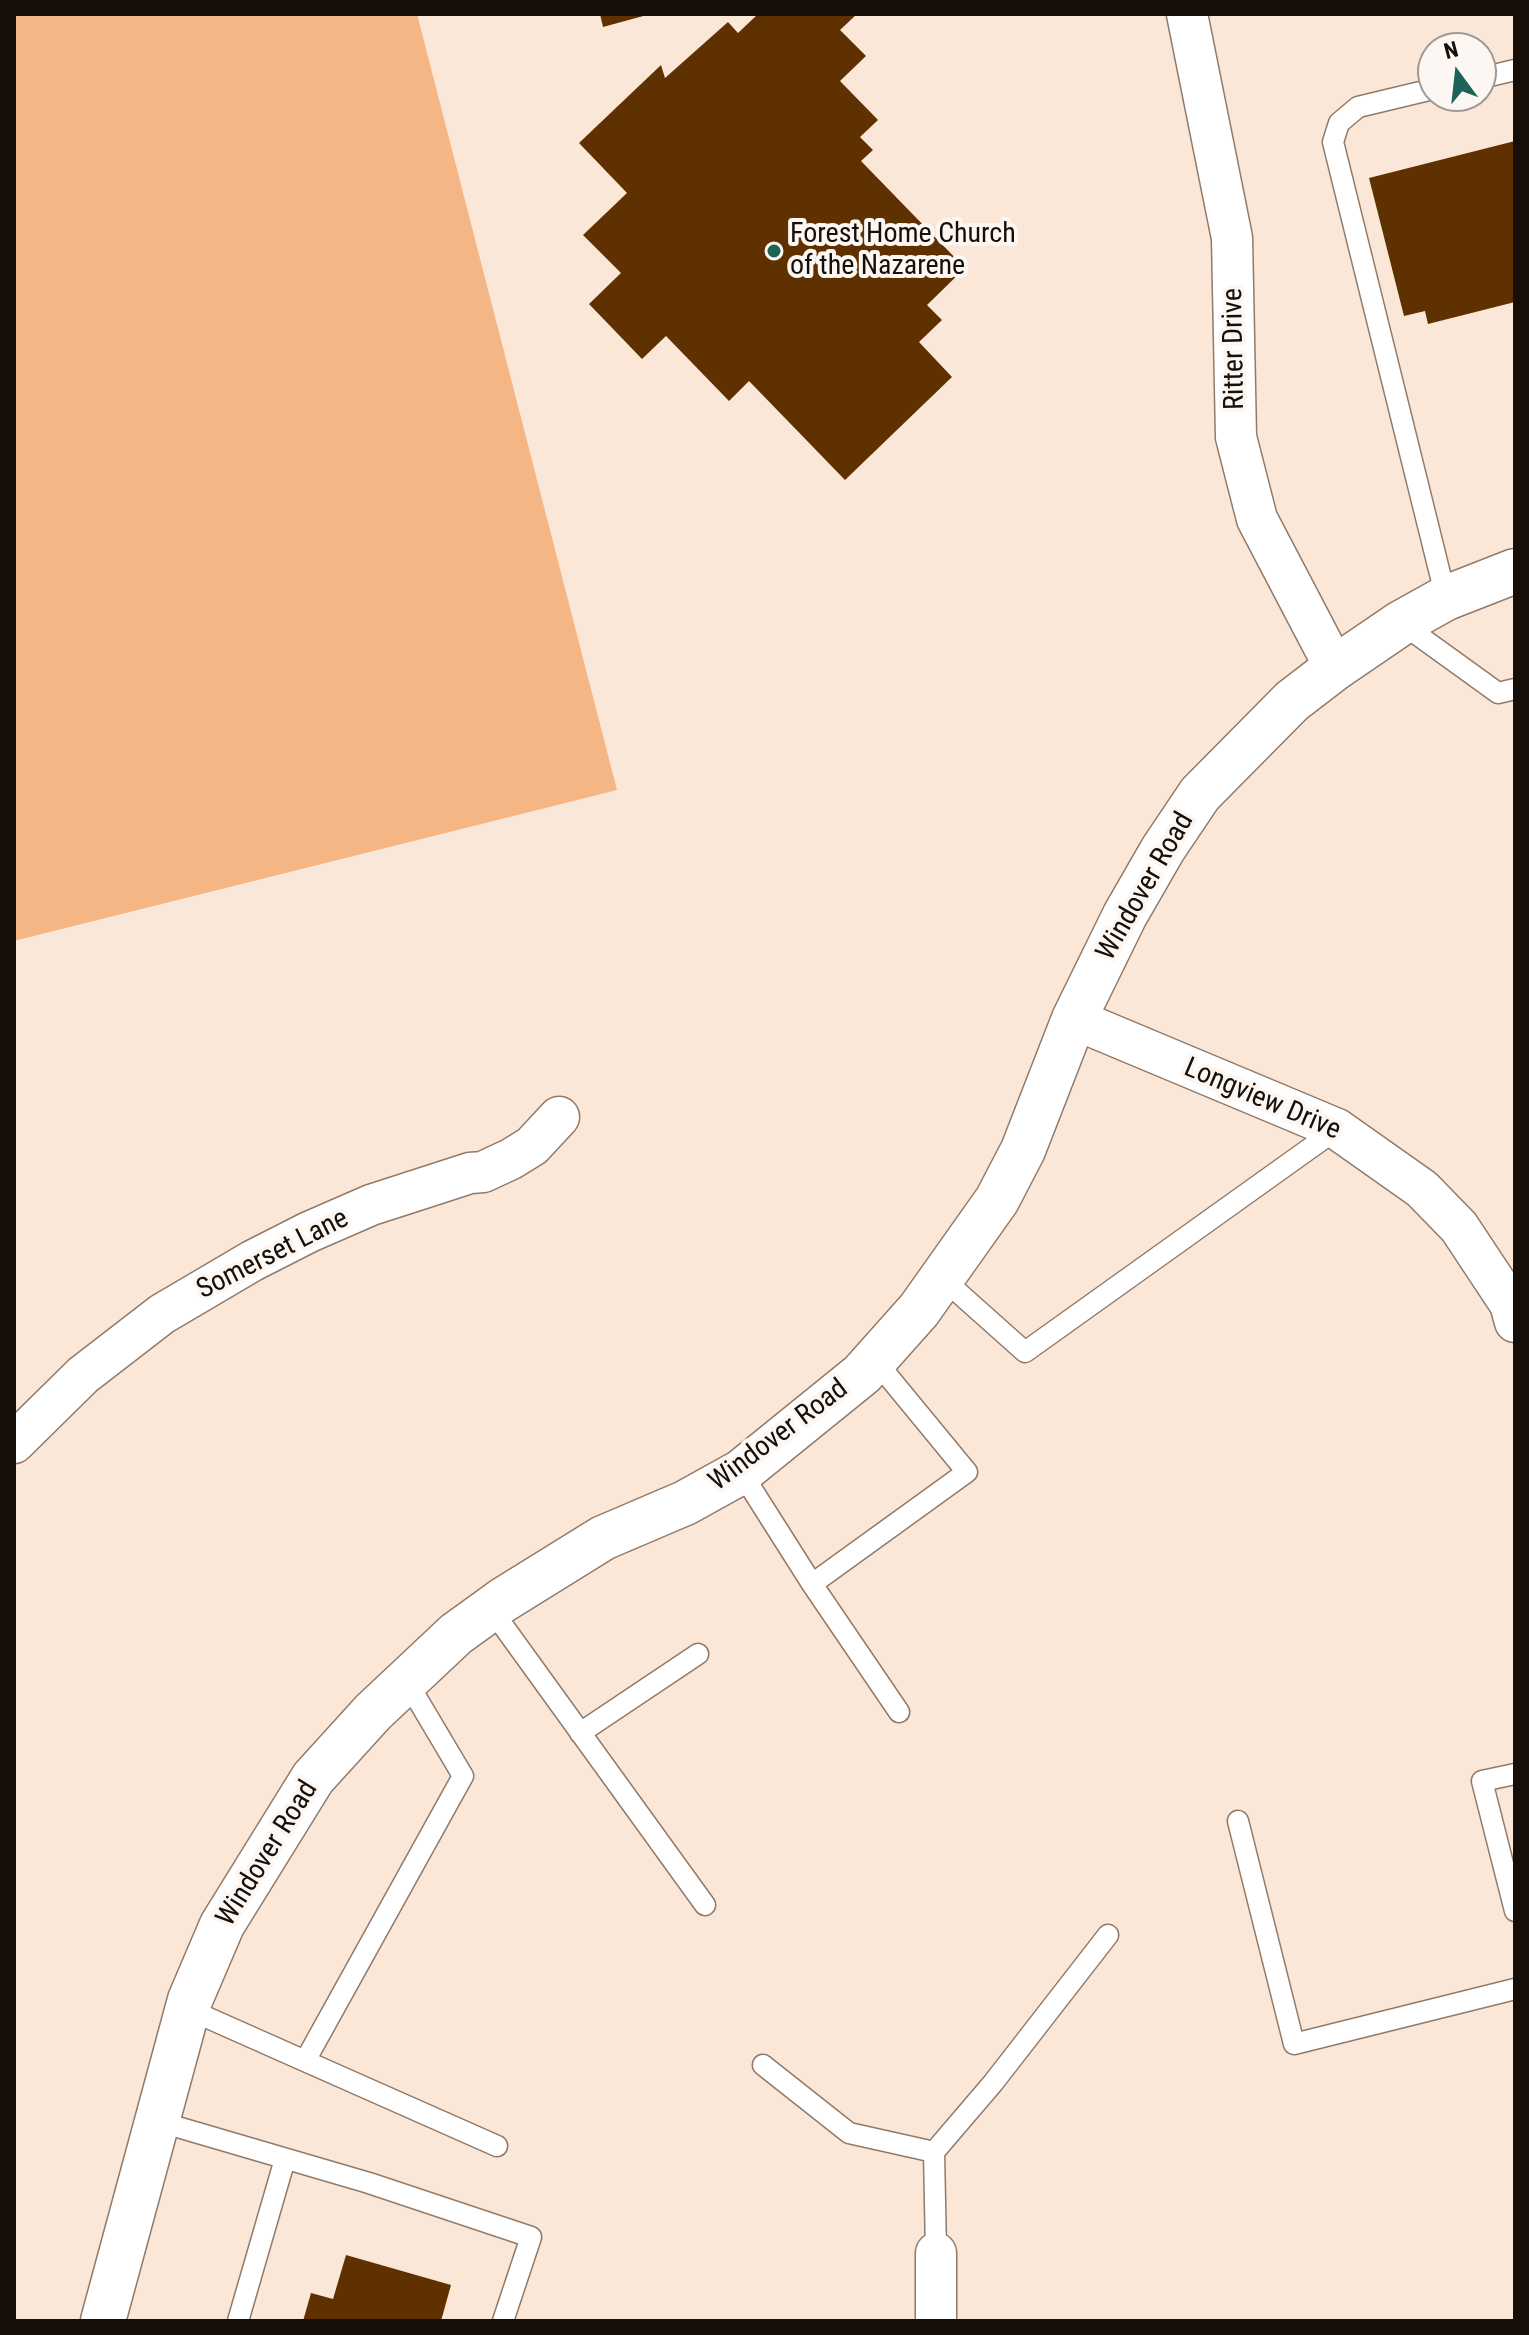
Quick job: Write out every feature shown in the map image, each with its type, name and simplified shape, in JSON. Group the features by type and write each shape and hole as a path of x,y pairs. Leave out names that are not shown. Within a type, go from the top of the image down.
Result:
{"street":[{"name":"Ritter Drive","path":"1187,14 1232,238 1236,437 1257,519 1335,668"},
{"name":"Windover Road","path":"103,2321 188,2009 222,1925 313,1778 373,1712 456,1634 603,1538 685,1503 741,1472 862,1374 919,1310 997,1200 1023,1150 1074,1019 1125,915 1163,849 1200,794 1292,701 1335,668 1401,623 1446,598 1515,571"},
{"name":"Longview Drive","path":"1074,1019 1337,1129 1422,1189 1459,1227 1510,1304 1515,1322"},
{"name":"Somerset Lane","path":"14,1443 83,1375 162,1314 252,1261 309,1232 371,1205 470,1173 483,1172 511,1159 532,1146 559,1117"},
{"path":"936,2253 936,2321"}],"lane":[{"path":"1417,93 1358,107 1339,123 1333,142 1446,598"},
{"path":"1401,623 1498,693 1515,689"},
{"path":"942,1278 1025,1352 1337,1129"},
{"path":"812,1584 967,1472 874,1359"},
{"path":"741,1472 899,1712"},
{"path":"491,1609 705,1905"},
{"path":"580,1733 698,1654"},
{"path":"305,2061 463,1776 406,1680"},
{"path":"1515,1774 1482,1781 1515,1911"},
{"path":"1238,1821 1294,2044 1515,1989"},
{"path":"936,2253 934,2152 993,2083 1108,1935"},
{"path":"188,2009 497,2146"},
{"path":"763,2065 849,2133 934,2152"},
{"path":"157,2121 369,2183 531,2237 503,2321"},
{"path":"238,2321 285,2159"}],"shaded area":[{"path":"14,14 417,14 617,790 14,941"}],"building":[{"path":"600,14 647,14 647,15 603,27"},
{"name":"Forest Home Church of the Nazarene","path":"758,14 857,14 840,30 866,56 840,81 878,120 860,137 873,150 861,161 965,268 927,305 942,320 919,342 952,377 845,480 749,381 729,401 666,336 642,359 589,304 621,273 583,235 627,193 579,143 661,65 665,78 728,22 738,33"},
{"path":"1515,141 1515,302 1428,324 1425,311 1404,316 1369,178"},
{"path":"346,2255 451,2285 441,2321 303,2321 311,2293 333,2299"}],"place":[{"name":"Forest Home Church of the Nazarene","path":"774,251"}]}
